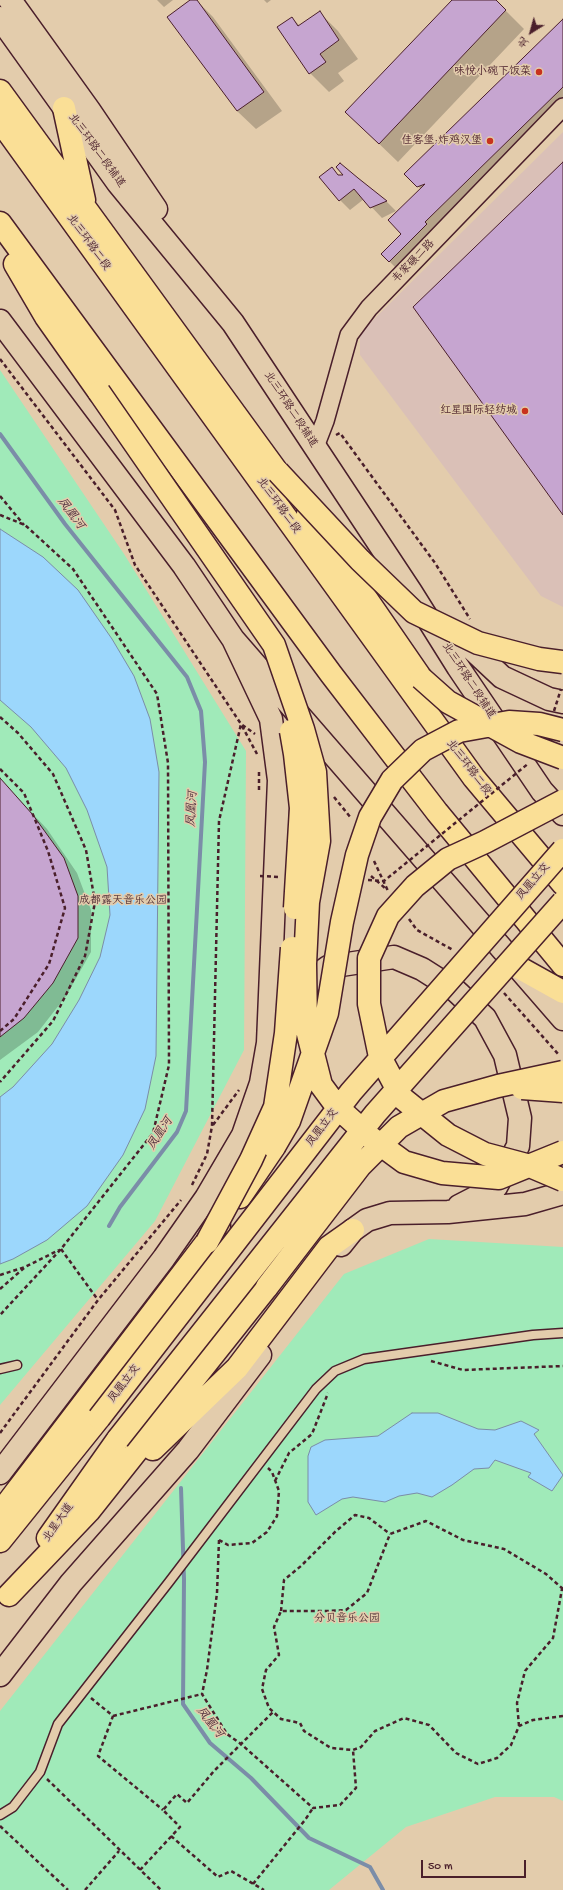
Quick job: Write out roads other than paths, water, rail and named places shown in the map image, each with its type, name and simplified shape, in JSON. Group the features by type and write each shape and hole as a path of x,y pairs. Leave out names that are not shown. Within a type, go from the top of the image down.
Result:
{"highway":[{"path":"0,92 260,446 421,678 448,702 521,742 563,758"},
{"path":"64,108 85,207"},
{"name":"北三环路二段","path":"0,121 474,778 563,884"},
{"path":"0,223 341,686 436,812 563,965"},
{"path":"0,238 46,318 99,392 274,646 303,729 315,772 319,841 308,902 305,964 306,1026 321,1085 338,1108 348,1118 370,1137 404,1162 442,1173 499,1178 563,1152"},
{"path":"278,472 360,560 414,612 478,643 540,659 563,662"},
{"path":"207,1242 251,1160 275,1107 286,1033 301,808 295,754 274,646"},
{"path":"0,1513 232,1210 274,1147 289,1121 327,1013 342,922 357,855 370,817 392,780 424,750 459,731 509,722 539,724 560,709"},
{"path":"563,801 485,842 448,859 415,886 388,916 369,958 369,1004 380,1057 402,1098 454,1138 485,1154 530,1166 563,1180"},
{"name":"凤凰立交","path":"0,1541 99,1418 351,1092 563,850"},
{"name":"北星大道","path":"4,1600 118,1439 374,1114 563,902"},
{"path":"518,967 563,992"},
{"path":"89,1511 267,1287 360,1166 399,1127 444,1101 498,1086 563,1072"},
{"path":"498,1086 563,1092"},
{"path":"4,1600 89,1511 237,1368 329,1247 353,1230"}],"main road":[{"path":"10,0 89,110 233,323"},
{"name":"北三环路二段辅道","path":"0,18 118,182 233,323 411,592 458,667 538,785 563,814"},
{"path":"0,321 184,566 233,639 563,1019"},
{"path":"411,592 502,677 549,699 560,709"},
{"path":"0,1473 164,1258 206,1198 243,1135 261,1083 268,1043 279,780 271,719 233,639"},
{"path":"268,1043 313,978 328,967 394,957 422,969 455,990 486,1018 506,1055 520,1118 518,1146 496,1186 448,1212"},
{"path":"0,1675 71,1583 188,1450 353,1230 367,1220 390,1213 448,1212 525,1204 563,1193"}],"street":[{"name":"韦家碾二路","path":"315,447 325,421 349,335 369,308 563,107"}],"lane":[{"path":"0,1815 13,1807 40,1772 58,1724 169,1582 316,1389 334,1371 364,1359 533,1335 563,1334"},
{"path":"0,1369 17,1365"}],"water":[{"path":"0,529 43,557 78,590 112,639 134,676 150,719 159,772 156,1056 145,1109 123,1155 87,1206 47,1240 13,1259 0,1264 0,1097 13,1087 52,1044 79,1000 100,957 110,915 107,867 87,810 66,768 31,727 0,700"},
{"path":"412,1413 438,1413 478,1429 495,1430 521,1421 539,1430 534,1434 563,1475 552,1491 528,1477 531,1473 495,1460 489,1468 474,1469 432,1497 417,1493 399,1496 385,1502 353,1497 342,1499 316,1515 308,1502 308,1456 311,1447 325,1440 378,1436"}],"waterway":[{"name":"凤凰河","path":"0,434 65,524 187,677 201,711 205,762 186,1111 177,1132 120,1207 109,1226"},
{"name":"凤凰河","path":"181,1488 184,1579 183,1704 210,1743 251,1778 309,1838 370,1867 383,1890"}],"place":[{"name":"味悦小碗下饭菜","path":"539,72"},
{"name":"佳客堡·炸鸡汉堡","path":"490,141"},
{"name":"红星国际轻纺城","path":"525,411"}],"park label":[{"name":"成都露天音乐公园","path":"123,901"},
{"name":"分贝音乐公园","path":"347,1619"}]}
